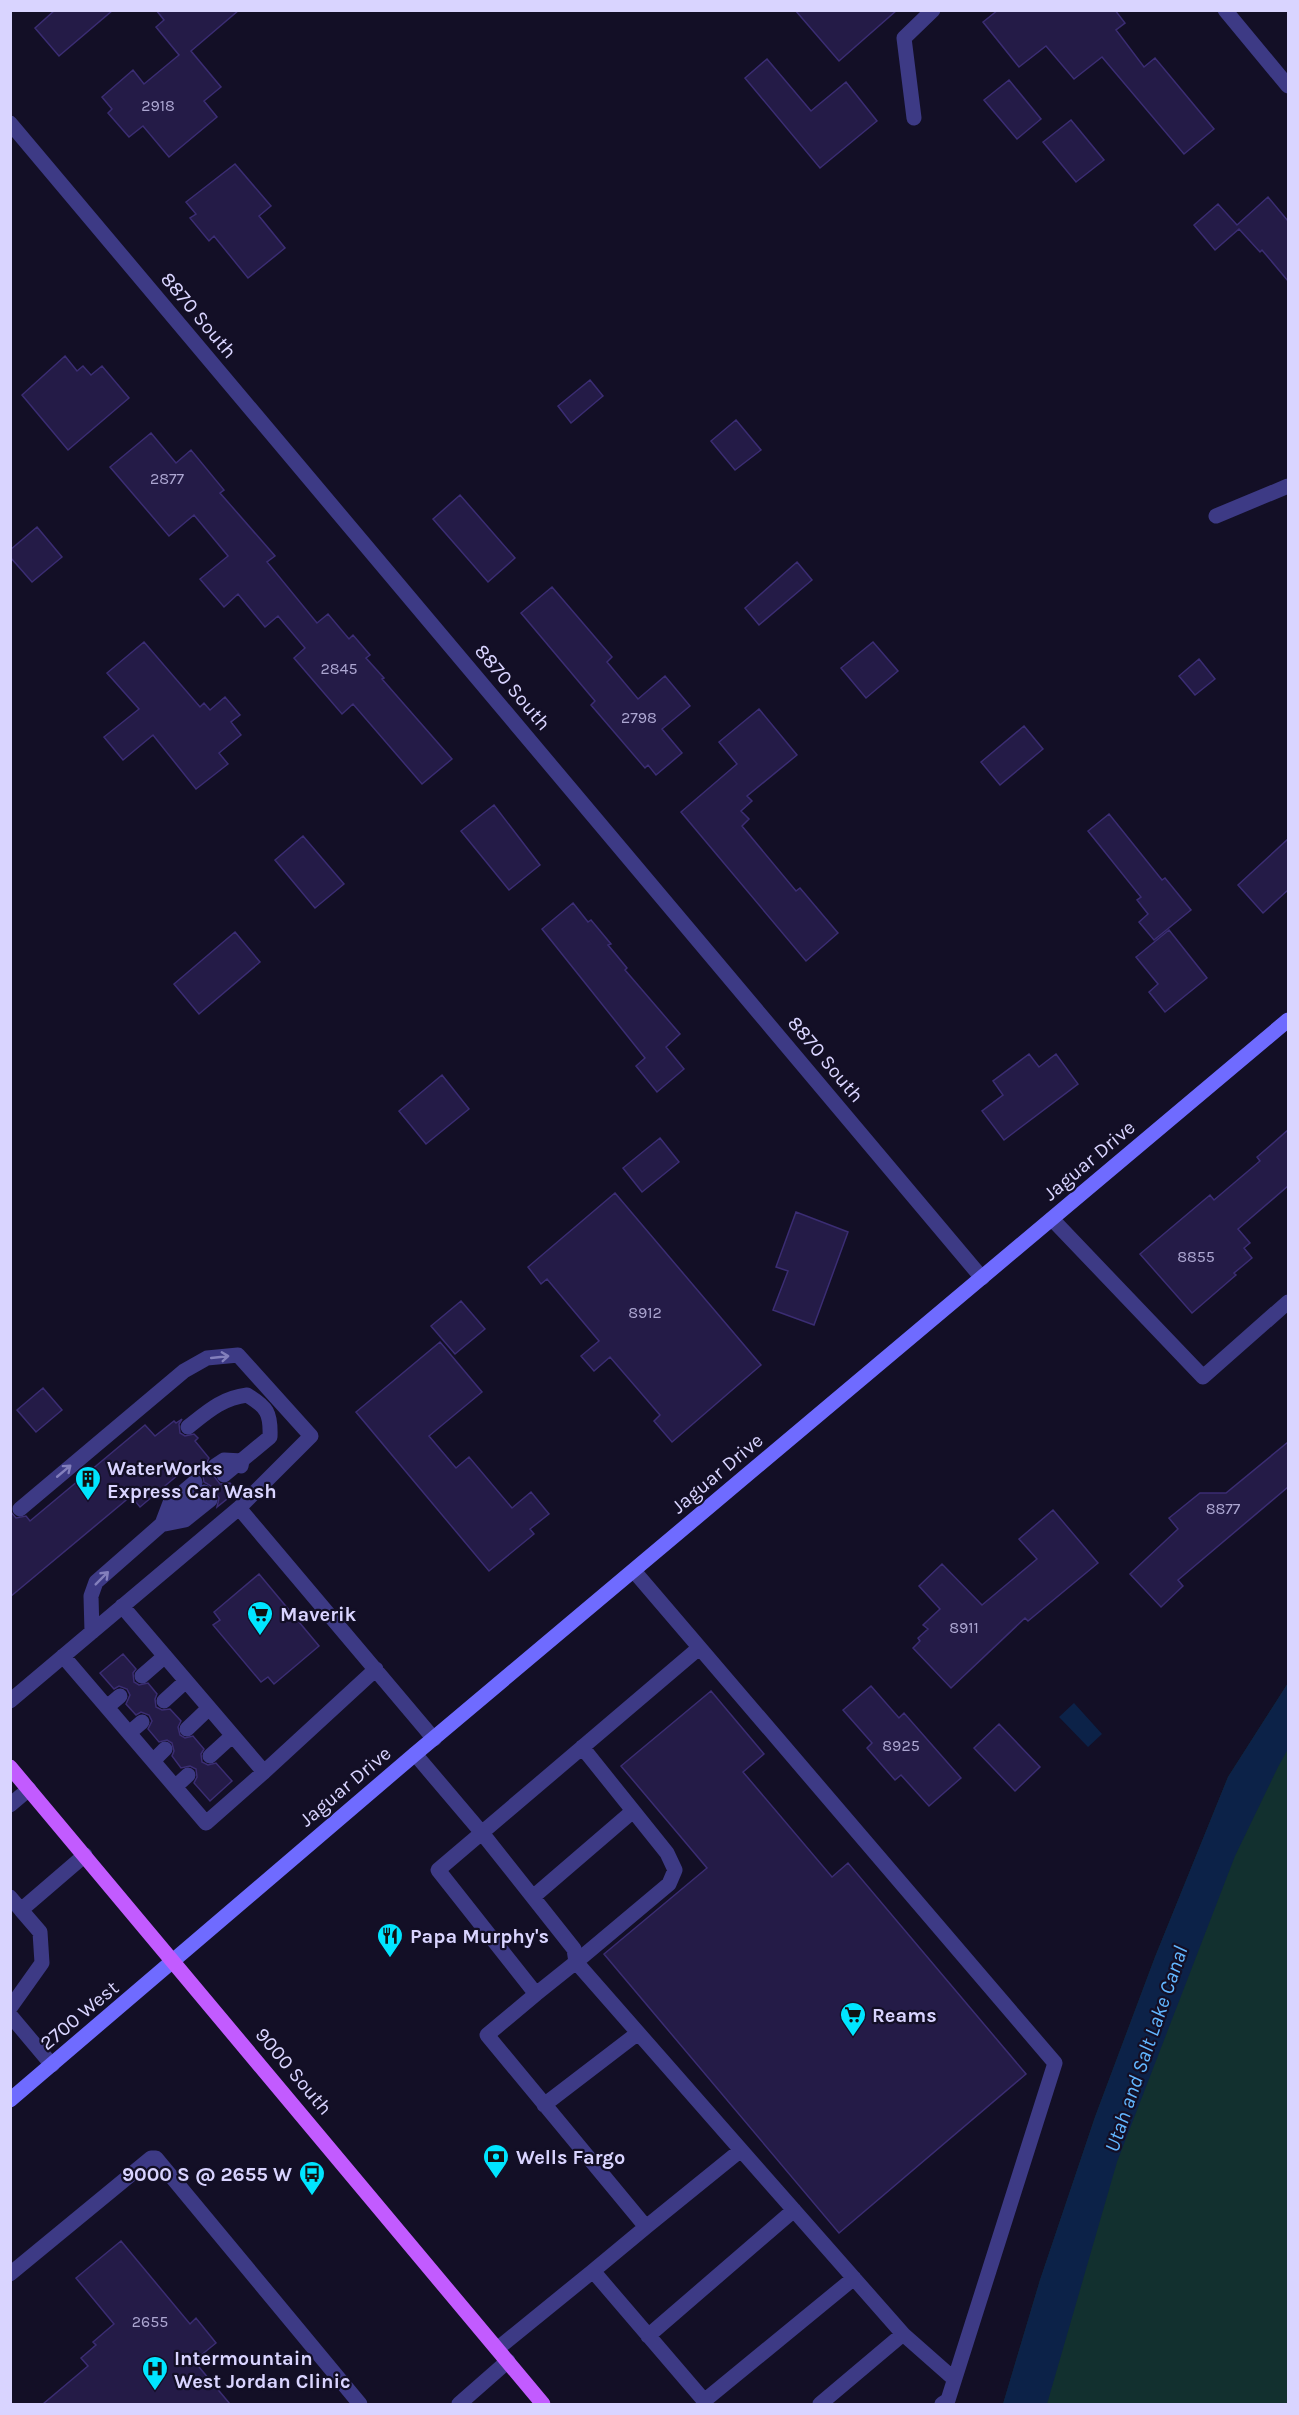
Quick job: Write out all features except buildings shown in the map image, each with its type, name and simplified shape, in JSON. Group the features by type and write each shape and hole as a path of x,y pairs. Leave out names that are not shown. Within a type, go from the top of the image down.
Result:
{"main road":[{"name":"Jaguar Drive","path":"174,1961 415,1754 1288,1020"},
{"name":"9000 South","path":"10,1767 543,2404"},
{"name":"2700 West","path":"10,2100 174,1961"}],"street":[{"path":"914,118 904,38 933,10"},
{"path":"1225,10 1288,86"},
{"name":"8870 South","path":"10,123 982,1278"},
{"path":"1216,516 1288,486"},
{"path":"1052,1219 1203,1377 1288,1302"},
{"path":"10,1701 239,1508 311,1436 238,1355 207,1358 184,1371 20,1509"},
{"path":"188,1427 211,1408 231,1397 247,1395 261,1404 271,1418 270,1437 242,1461 238,1476 223,1475 224,1460 242,1461"},
{"path":"92,1632 91,1596 96,1582 203,1491"},
{"path":"239,1508 434,1738"},
{"path":"634,1571 1055,2062 948,2400 942,2404"},
{"path":"122,1606 264,1772"},
{"path":"536,1994 438,1870 699,1648"},
{"path":"63,1656 206,1823 376,1669"},
{"path":"142,1676 165,1656"},
{"path":"164,1701 186,1681"},
{"path":"107,1707 120,1696"},
{"path":"187,1729 209,1708"},
{"path":"129,1733 142,1722"},
{"path":"210,1756 232,1736"},
{"path":"582,1747 667,1853 675,1870 669,1884 487,2035 646,2227"},
{"path":"153,1761 165,1749"},
{"path":"415,1754 482,1833 574,1949 576,1962 903,2334 954,2379"},
{"path":"175,1787 188,1775"},
{"path":"10,1804 29,1789"},
{"path":"533,1897 633,1811"},
{"path":"21,1910 85,1855"},
{"path":"10,1897 40,1932 42,1964 10,2008"},
{"path":"10,2015 52,2065"},
{"path":"544,2105 638,2033"},
{"path":"497,2349 741,2150"},
{"path":"10,2274 151,2158 156,2158 360,2404"},
{"path":"648,2336 794,2210"},
{"path":"593,2271 705,2403 854,2278"},
{"path":"820,2404 903,2334"},
{"path":"459,2404 508,2361"}],"green space":[{"path":"1288,1683 1288,2404 1003,2404 1040,2280 1095,2117 1155,1957 1228,1777"}],"water":[{"name":"Utah and Salt Lake Canal","path":"1288,1683 1288,1749 1235,1856 1117,2162 1047,2404 1003,2404 1040,2280 1095,2117 1155,1957 1228,1777"},
{"path":"1074,1703 1102,1734 1088,1747 1059,1717"}],"place":[{"name":"WaterWorks Express Car Wash","path":"88,1502"},
{"name":"Maverik","path":"260,1637"},
{"name":"Papa Murphy's","path":"390,1959"},
{"name":"Reams","path":"853,2038"},
{"name":"Wells Fargo","path":"496,2180"},
{"name":"9000 S @ 2655 W","path":"312,2197"},
{"name":"Intermountain West Jordan Clinic","path":"155,2392"}]}
